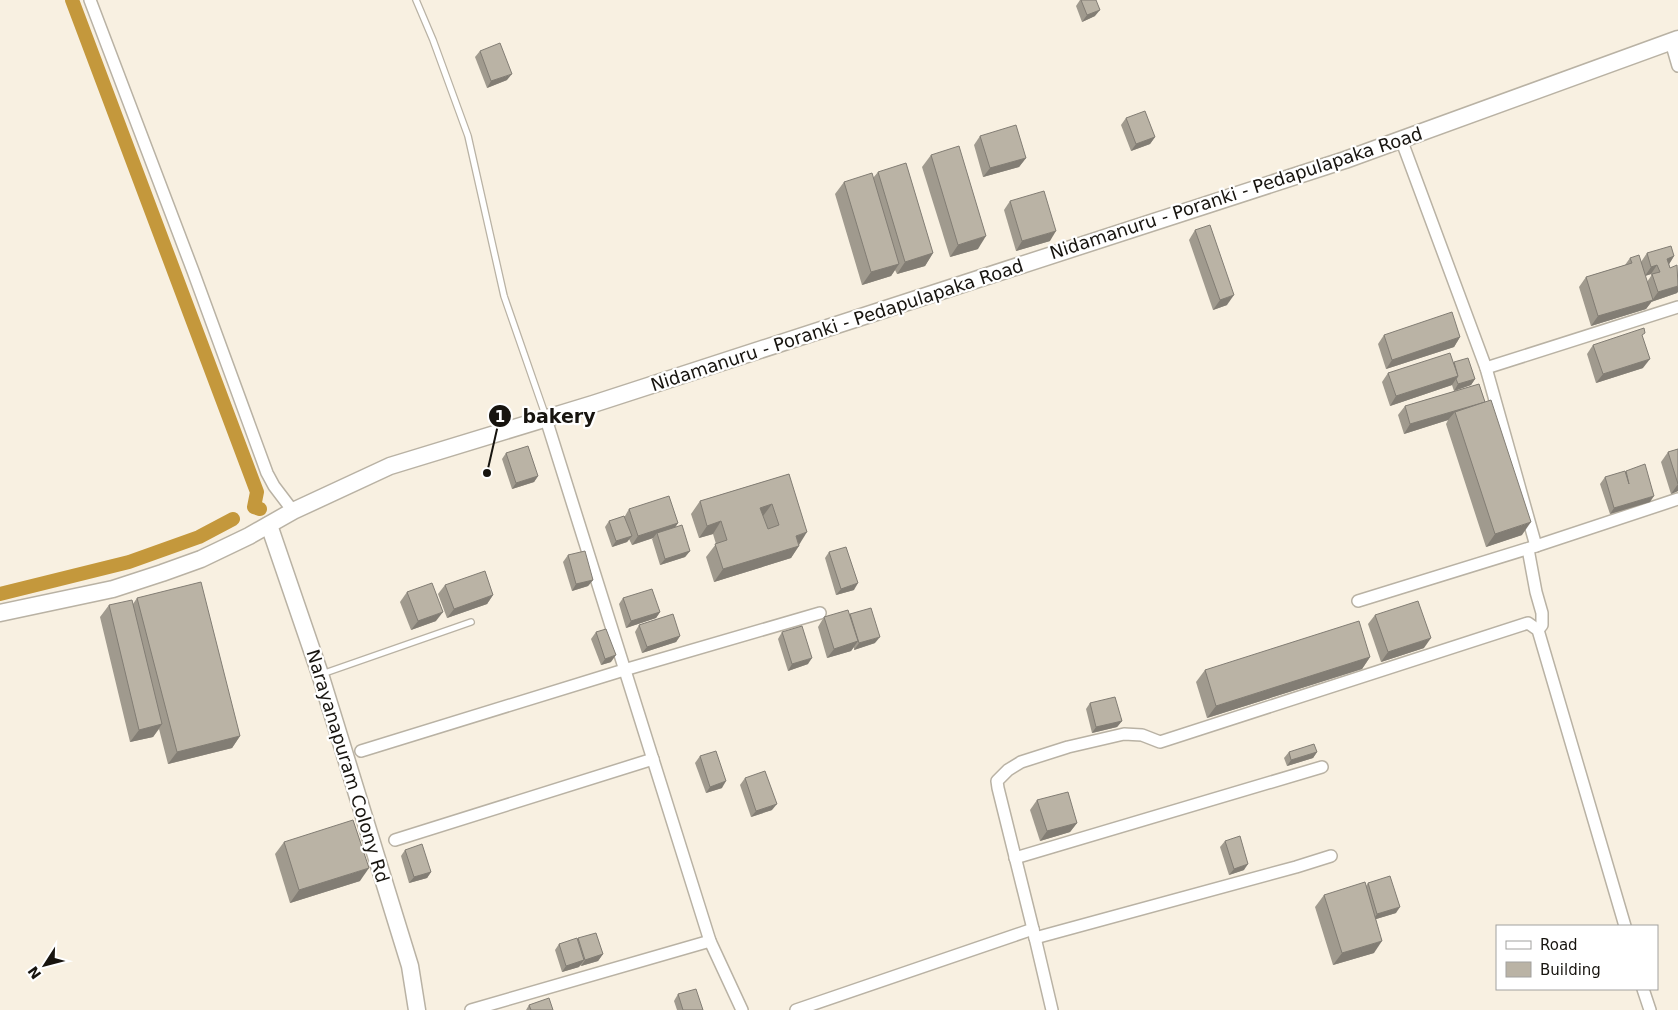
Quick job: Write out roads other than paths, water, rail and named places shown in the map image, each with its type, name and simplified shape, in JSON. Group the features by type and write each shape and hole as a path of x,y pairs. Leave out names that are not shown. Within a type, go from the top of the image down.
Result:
{"main road":[{"name":"Nidamanuru - Poranki - Pedapulapaka Road","path":"0,613 113,589 162,574 201,560 293,511 390,466 546,419 1335,163 1674,40"},
{"name":"Narayanapuram Colony Rd","path":"269,525 320,674 410,966 417,1010"}],"street":[{"path":"90,0 267,473 274,486 293,511"},
{"path":"1674,40 1678,66"},
{"path":"1401,139 1486,368 1532,547 1536,592 1542,613 1542,624 1538,630"},
{"path":"1486,368 1678,307"},
{"path":"546,419 710,941 742,1010"},
{"path":"1358,601 1678,499"},
{"path":"361,751 624,670 820,613"},
{"path":"1052,1010 998,781 1008,770 1021,762 1124,734 1142,735 1160,742 1528,623 1538,630 1625,925"},
{"path":"395,840 652,759"},
{"path":"1015,858 1322,767"},
{"path":"796,1010 1034,934 1296,868 1331,856"},
{"path":"471,1010 710,941"},
{"path":"1643,990 1650,1010"}],"lane":[{"path":"416,0 433,40 468,136 504,296 546,419"},
{"path":"320,674 472,622"}],"waterway":[{"path":"72,0 257,492 254,507 260,509"},
{"path":"0,594 129,562 199,537 233,519"}],"place":[{"name":"bakery","path":"487,473"}]}
